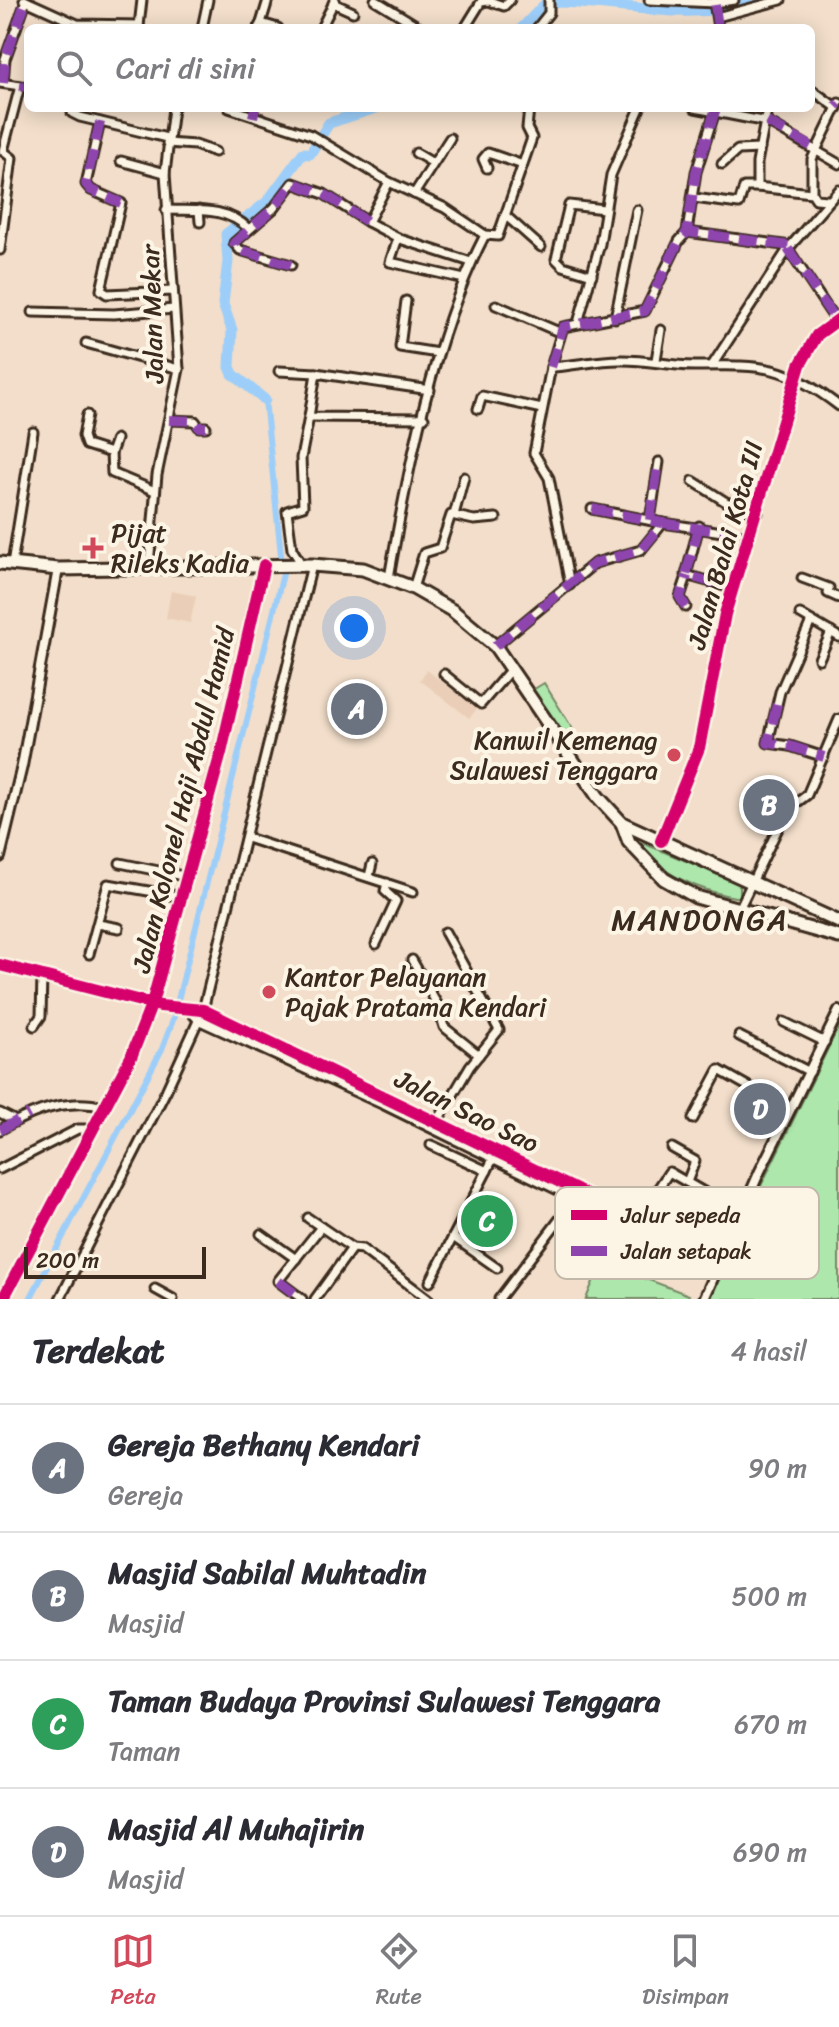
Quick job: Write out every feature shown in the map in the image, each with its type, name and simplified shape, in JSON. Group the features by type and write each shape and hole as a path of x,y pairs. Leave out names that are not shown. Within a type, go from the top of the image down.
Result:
{"highway":[{"path":"6,564 58,569 149,565 303,565 363,569 413,588 463,611 495,646 513,667 591,787 622,823 629,842 664,879 696,897 839,937"},
{"path":"622,823 839,922"},
{"path":"629,842 640,830"}],"street":[{"path":"0,250 3,195 12,158 2,150 24,87 2,83 5,59 25,0 72,24"},
{"path":"139,24 142,0"},
{"path":"203,24 208,0"},
{"path":"260,24 268,0"},
{"path":"375,0 386,2 416,24"},
{"path":"467,24 481,2 504,6 510,0"},
{"path":"649,0 715,8 781,0"},
{"path":"715,8 734,0"},
{"path":"323,24 334,2 353,12"},
{"path":"539,24 549,4"},
{"path":"815,92 838,106 811,164 816,214"},
{"path":"72,112 215,152"},
{"name":"Jalan Mekar","path":"149,565 155,491 179,369 165,173 172,112"},
{"path":"254,112 311,135 389,182 445,208 485,235 497,238 532,138 527,128 529,112"},
{"path":"578,323 600,244 614,167 638,112"},
{"path":"496,305 559,332 578,323 645,311 679,241 687,232 696,172 715,112"},
{"path":"724,112 767,122 839,164"},
{"path":"757,187 767,112"},
{"path":"100,122 86,184 91,190 121,203 101,290 107,294 173,291"},
{"path":"414,194 450,138"},
{"path":"722,164 738,150 760,149"},
{"path":"416,153 433,163"},
{"path":"487,168 483,159 488,153 523,165"},
{"path":"121,161 165,173"},
{"path":"291,265 235,248 238,237 296,182 324,194 398,238 471,262"},
{"path":"368,222 389,182"},
{"path":"694,198 739,204 744,187 757,187 827,200"},
{"path":"713,364 790,248 827,200 839,190"},
{"path":"592,275 563,266 556,259 569,205 604,209"},
{"path":"166,210 223,212 248,228"},
{"path":"199,210 200,222"},
{"path":"615,318 637,210"},
{"path":"505,215 541,247"},
{"path":"687,232 790,248 838,320"},
{"path":"389,578 438,353 464,279 485,235"},
{"path":"398,238 390,262 464,279"},
{"path":"406,301 400,347 438,353"},
{"path":"33,312 114,314 174,309"},
{"name":"Jalan Balai Kota III","path":"661,841 699,748 732,588 758,513 797,378 809,345 838,320"},
{"path":"656,360 661,330"},
{"path":"559,332 534,453 549,478 570,585"},
{"path":"86,343 179,369"},
{"path":"551,367 616,360 656,360 691,366 768,367 797,378 839,406"},
{"path":"279,371 316,373 430,390"},
{"path":"60,1299 203,1010 247,838 303,565 292,549 287,511 303,504 301,458 316,373"},
{"path":"478,409 482,396 542,409"},
{"path":"87,415 83,441 90,447 111,453"},
{"path":"309,417 424,418"},
{"path":"169,420 195,421 199,427 206,427"},
{"path":"6,564 33,432"},
{"path":"116,439 111,453 112,473 155,491"},
{"path":"650,520 659,462"},
{"path":"413,588 424,553 440,548 454,515 464,477"},
{"path":"693,481 726,502 758,513"},
{"path":"592,509 749,536"},
{"path":"454,515 474,520 496,518"},
{"path":"495,646 600,560 641,550 663,523"},
{"path":"686,607 680,597 699,526"},
{"name":"Jalan Kolonel Haji Abdul Hamid","path":"3,1299 156,1004 268,566"},
{"path":"0,857 22,766 58,569"},
{"path":"687,576 732,588"},
{"path":"802,578 829,588 828,593 839,598"},
{"path":"800,614 835,635 819,659"},
{"path":"811,621 780,692 768,743 790,746 824,757"},
{"path":"444,674 481,704 513,667"},
{"path":"740,907 787,810 807,795 839,719"},
{"path":"247,838 413,892"},
{"path":"120,863 188,877"},
{"path":"369,876 372,864"},
{"path":"376,944 396,901 385,891 387,883"},
{"path":"89,954 107,886 113,884 183,897"},
{"path":"98,924 119,928"},
{"path":"437,1122 499,1027 445,932"},
{"path":"412,960 437,1004 444,1027 479,1055"},
{"path":"0,965 156,1004 191,1011 203,1010"},
{"path":"34,1026 41,1016 42,976"},
{"name":"Jalan Sao Sao","path":"203,1010 572,1187"},
{"name":"Jalan Sao Sao","path":"191,1011 199,1020 383,1104 555,1189"},
{"path":"754,1187 839,1011"},
{"path":"784,1022 825,1042"},
{"path":"739,1036 810,1072"},
{"path":"693,1119 720,1070 790,1110"},
{"path":"0,1130 14,1120 75,1104 104,1107"},
{"path":"0,1113 14,1120"},
{"path":"0,1169 78,1129 92,1129"},
{"path":"431,1145 487,1171"},
{"path":"672,1148 695,1161 687,1182"},
{"path":"430,1282 493,1159"},
{"path":"658,1187 667,1173 696,1187"},
{"path":"308,1218 352,1248 362,1249 428,1299"},
{"path":"499,1299 555,1225"},
{"path":"302,1299 278,1283 321,1227"},
{"path":"261,1234 296,1259"},
{"path":"453,1237 497,1268"},
{"path":"315,1299 352,1248"},
{"path":"704,1299 713,1279"},
{"path":"155,1289 173,1299"}],"shaded area":[{"path":"171,591 196,596 190,623 166,618"},
{"path":"427,670 477,709 469,718 420,680"}],"green space":[{"path":"544,683 574,731 563,740 531,691"},
{"path":"635,840 740,883 740,898 682,880 655,863"},
{"path":"839,1026 839,1299 707,1299 716,1279 819,1279 819,1187 760,1187"},
{"path":"594,1279 646,1279 689,1295 687,1299 586,1299"}],"waterway":[{"path":"526,24 547,2 704,11 754,0"},
{"path":"265,400 233,374 230,367 232,330 223,304 228,261 226,234 267,202 303,153 310,154 329,123 363,112"},
{"path":"30,1299 162,1049 173,1020 283,574 265,400"}],"marked path":[{"path":"3,83 5,59 26,1"},
{"path":"715,5 717,24"},
{"path":"20,86 24,86"},
{"path":"836,106 839,103"},
{"path":"253,117 254,112"},
{"path":"715,112 696,172 687,232 791,246"},
{"path":"100,122 86,184 91,190 121,203"},
{"path":"767,122 816,149"},
{"path":"291,265 240,250 234,243 274,208 293,183 324,194 368,222"},
{"path":"551,367 563,327 645,311 679,241 687,232"},
{"path":"788,249 836,321"},
{"path":"169,420 195,421 199,427 206,427"},
{"path":"650,520 659,462"},
{"path":"592,509 663,523"},
{"path":"495,646 595,563 641,550 663,523 749,536"},
{"path":"699,526 686,575 732,588"},
{"path":"686,607 680,597 687,576"},
{"path":"777,704 768,743 790,746 824,757"},
{"path":"0,1130 29,1114"},
{"path":"278,1281 302,1299"}],"cycle path":[{"path":"661,841 699,748 725,614 800,365 817,335 839,319"},
{"path":"3,1299 131,1057 152,1003 221,753 264,565"},
{"path":"0,965 160,1006 203,1010 570,1187"}],"place":[{"name":"Pijat Rileks Kadia","path":"93,548"},
{"name":"Gereja Bethany Kendari","path":"357,709"},
{"name":"Kanwil Kemenag Sulawesi Tenggara","path":"674,755"},
{"name":"Masjid Sabilal Muhtadin","path":"769,805"},
{"name":"Kantor Pelayanan Pajak Pratama Kendari","path":"269,992"},
{"name":"Masjid Al Muhajirin","path":"760,1109"},
{"name":"Taman Budaya Provinsi Sulawesi Tenggara","path":"487,1221"}],"district":[{"name":"MANDONGA","path":"700,920"}]}
